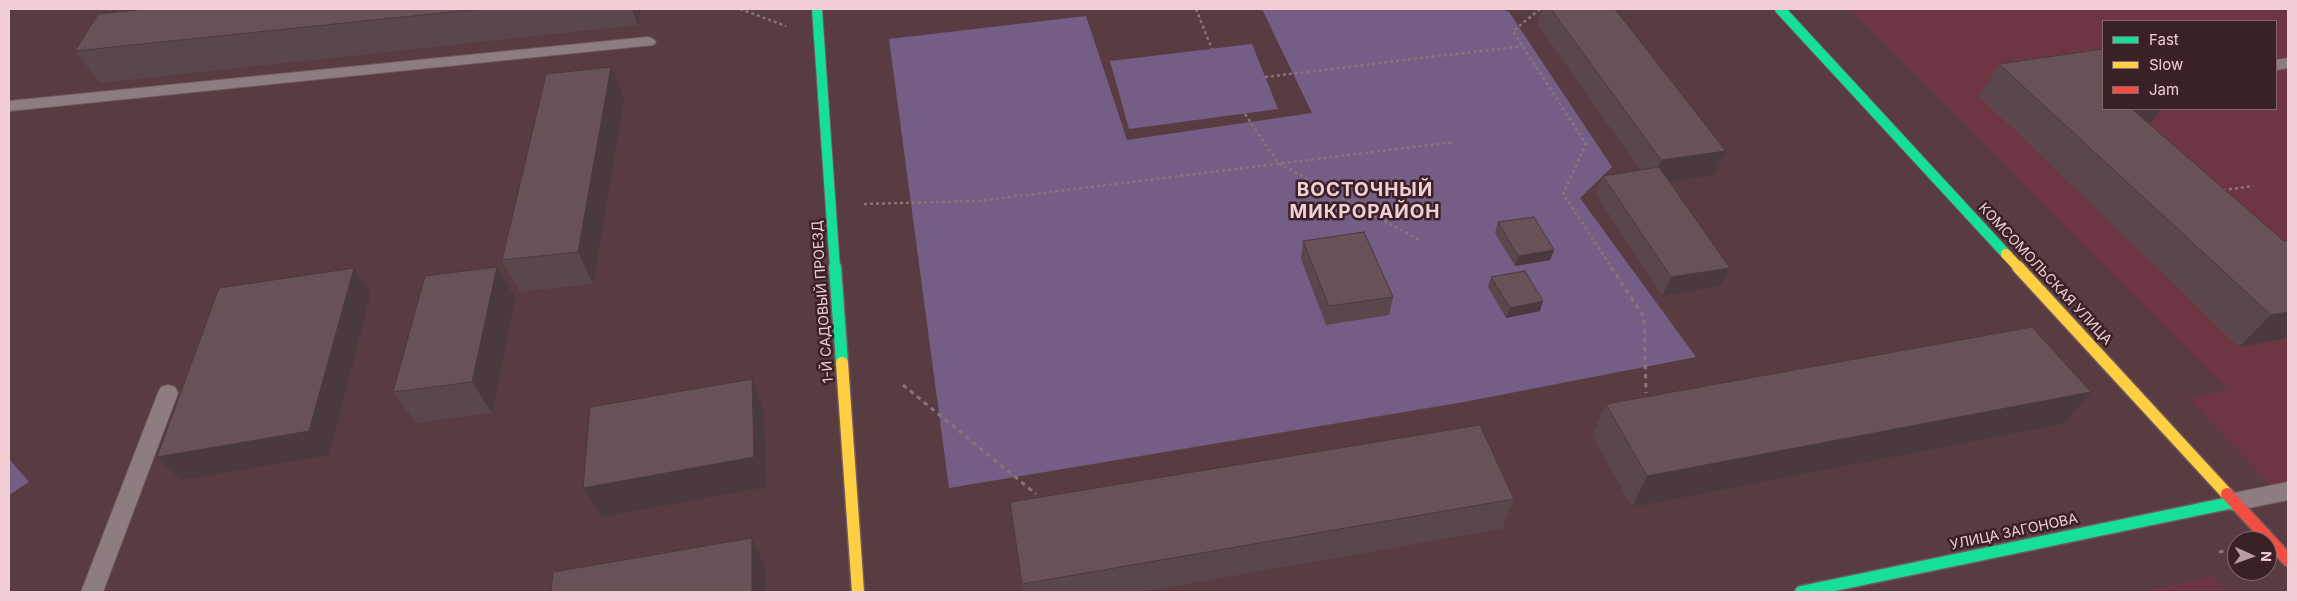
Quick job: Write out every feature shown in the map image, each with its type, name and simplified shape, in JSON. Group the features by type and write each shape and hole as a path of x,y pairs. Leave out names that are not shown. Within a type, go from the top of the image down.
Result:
{"street":[{"name":"1-Й САДОВЫЙ ПРОЕЗД","path":"817,9 858,592"},
{"name":"КОМСОМОЛЬСКАЯ УЛИЦА","path":"1780,9 2288,560"},
{"name":"УЛИЦА ЗАГОНОВА","path":"1801,592 2234,502"}],"lane":[{"path":"9,106 648,42"},
{"path":"92,592 168,393"},
{"path":"2234,502 2288,491"}],"path":[{"path":"740,9 819,39"},
{"path":"1196,9 1212,49"},
{"path":"1540,9 1513,31 1586,144 1563,194 1644,317 1646,393"},
{"path":"1265,77 1523,46"},
{"path":"1245,114 1278,163 1421,241"},
{"path":"831,204 977,201 1454,142"},
{"path":"2216,191 2253,186"},
{"path":"903,385 1036,494"}],"shaded area":[{"path":"1262,9 1501,9 1509,12 1612,167 1580,198 1696,357 1464,402 949,488 889,39 1086,16 1127,140 1312,113"},
{"path":"1850,9 2288,9 2288,503 2188,398 2228,390"},
{"path":"1252,44 1278,109 1129,129 1110,61"},
{"path":"9,459 29,482 9,495"},
{"path":"2213,576 2228,592 2142,592"}],"building":[{"path":"146,9 479,9 75,51 98,14"},
{"path":"1551,9 1615,9 1726,151 1661,160"},
{"path":"2102,49 2102,110 2133,110 2284,241 2288,240 2288,312 2271,315 1999,64"},
{"path":"611,67 578,252 502,260 546,74"},
{"path":"1659,167 1730,268 1671,277 1603,176"},
{"path":"1534,217 1554,250 1518,256 1498,222"},
{"path":"1364,232 1393,297 1329,306 1303,241"},
{"path":"497,267 472,382 393,392 425,276"},
{"path":"354,268 309,431 157,457 219,288"},
{"path":"1525,271 1543,301 1510,308 1491,277"},
{"path":"2032,327 2091,392 1647,476 1606,404"},
{"path":"752,379 754,457 583,488 590,407"},
{"path":"1480,425 1514,499 1022,584 1010,502"},
{"path":"752,538 752,592 551,592 553,572"}],"traffic: fast":[{"path":"817,9 842,363"},
{"path":"1780,9 2006,254"},
{"path":"1801,592 2234,502"}],"traffic: slow":[{"path":"2006,254 2227,494"},
{"path":"842,363 858,592"}],"traffic: jam":[{"path":"2227,494 2288,560"}],"district":[{"name":"ВОСТОЧНЫЙ МИКРОРАЙОН","path":"1365,201"}]}
